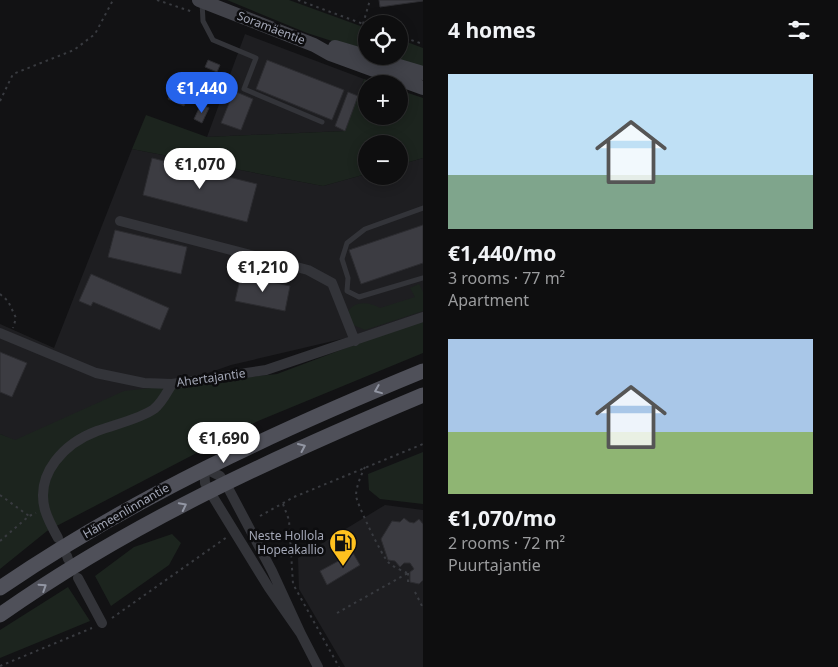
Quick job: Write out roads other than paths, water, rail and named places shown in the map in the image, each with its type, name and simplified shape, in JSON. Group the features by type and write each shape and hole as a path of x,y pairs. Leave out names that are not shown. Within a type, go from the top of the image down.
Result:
{"main road":[{"name":"Hämeenlinnantie","path":"0,588 119,514 204,468 274,434 423,371"},
{"name":"Hämeenlinnantie","path":"1,614 116,542 210,492 348,426 423,395"}],"street":[{"name":"Soramäentie","path":"201,5 314,45 338,57 423,88"},
{"name":"Soramäentie","path":"314,45 332,46 423,73"},
{"path":"120,221 308,270 332,283 342,293 355,341"},
{"name":"Ahertajantie","path":"5,335 96,373 144,383 172,384 266,370 423,317"},
{"path":"58,538 45,509 44,493 46,478 52,464 69,446 94,431 155,408 164,398 172,384"},
{"path":"204,468 220,476 226,484 272,571 300,634 318,667"},
{"path":"204,468 205,483 210,492 257,570 300,634"},
{"path":"78,578 102,623"}],"lane":[{"path":"201,5 213,40 256,58 244,89 322,122"},
{"path":"423,208 364,229 346,243 342,259 348,278 342,293 359,297 423,278"}],"place":[{"name":"Neste Hollola Hopeakallio","path":"343,567"}]}
